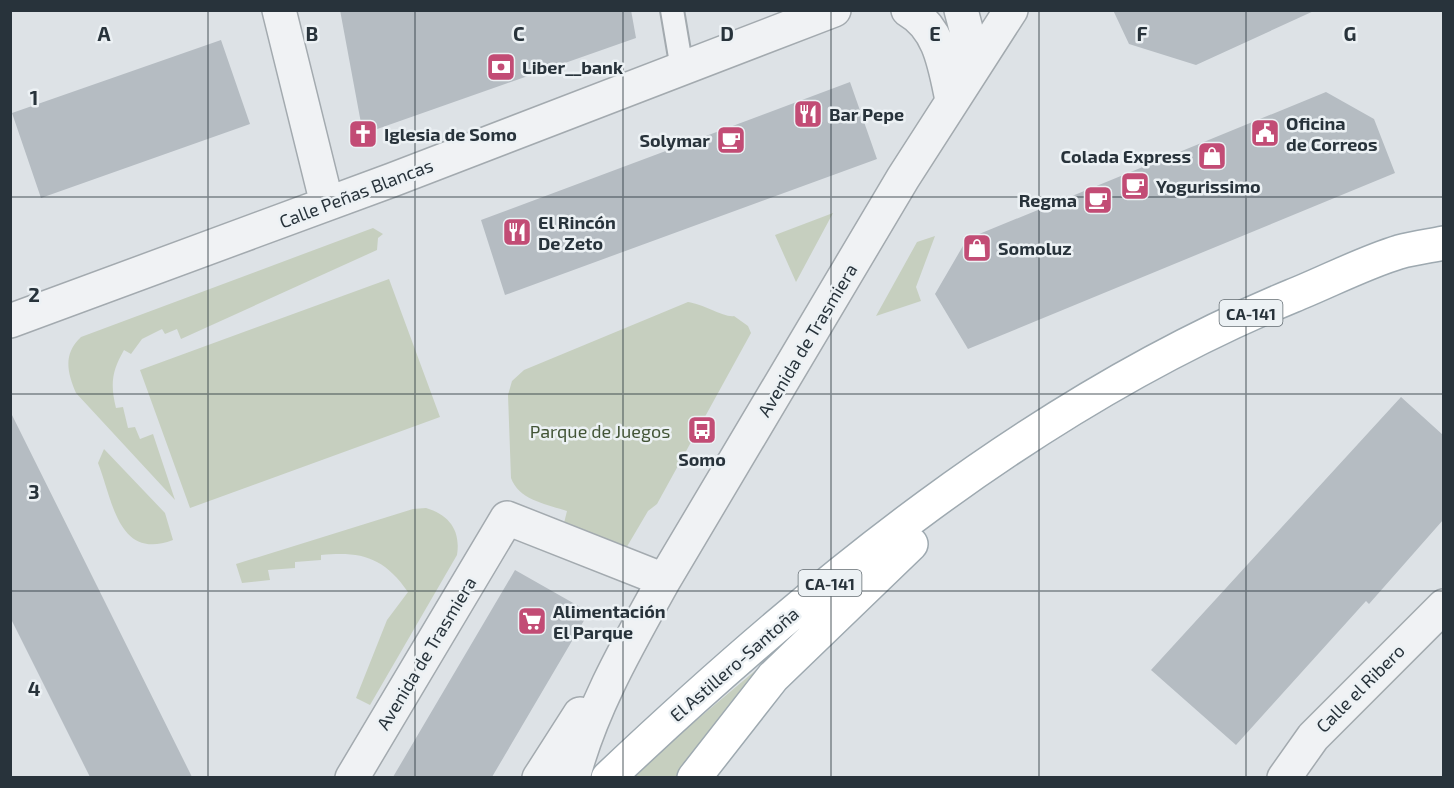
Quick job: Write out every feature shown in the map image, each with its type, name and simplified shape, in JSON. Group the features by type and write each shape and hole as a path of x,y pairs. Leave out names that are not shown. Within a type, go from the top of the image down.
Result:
{"main road":[{"name":"El Astillero-Santoña","path":"608,777 684,705 941,495 1070,410 1230,322 1399,252 1443,243"},
{"name":"El Astillero-Santoña","path":"694,777 773,677 855,596 944,513 1070,410"}],"street":[{"path":"279,10 327,204"},
{"name":"Calle Peñas Blancas","path":"10,321 327,204 834,10"},
{"path":"908,10 920,17 941,48 952,99"},
{"path":"961,10 975,63"},
{"name":"Avenida de Trasmiera","path":"573,777 580,749 628,644 663,580 952,99 1011,10"},
{"name":"Avenida de Trasmiera","path":"352,777 507,518 663,580"},
{"name":"Calle el Ribero","path":"1284,777 1313,737 1443,606"},
{"name":"Avenida de Trasmiera","path":"538,777 628,644"}],"lane":[{"path":"672,10 682,69"}],"green space":[{"path":"833,213 796,282 775,235"},
{"path":"373,228 383,234 378,238 377,250 181,339 177,329 165,334 162,329 142,339 131,354 124,350 113,378 116,408 123,407 128,428 135,427 140,439 153,434 175,500 76,393 68,364 71,350 81,337"},
{"path":"935,236 916,287 921,301 876,316 917,242"},
{"path":"389,279 440,417 190,508 140,370"},
{"name":"Parque de Juegos","path":"688,302 734,316 748,326 751,333 657,504 648,511 625,550 564,523 567,511 534,500 515,485 511,478 508,395 512,381 524,370"},
{"path":"104,449 165,513 173,540 155,544 140,542 129,535 120,524 98,463"},
{"path":"426,508 441,515 452,525 457,538 457,555 370,705 356,698 387,620 408,592 399,580 380,564 348,554 321,555 321,560 295,562 295,568 268,570 270,580 242,583 236,564 413,509"},
{"path":"782,648 681,777 633,778 654,756"}],"building":[{"path":"340,10 631,10 636,38 363,134"},
{"path":"1113,10 1316,10 1196,65 1129,44"},
{"path":"221,40 250,124 41,198 12,113"},
{"path":"850,82 877,159 505,295 481,220"},
{"path":"1326,92 1374,119 1395,173 968,349 935,294 967,239"},
{"path":"1401,397 1443,435 1443,520 1369,604 1366,601 1236,745 1151,670"},
{"path":"10,411 192,777 90,777 10,617"},
{"path":"515,570 589,612 492,777 393,777"}],"place":[{"name":"Liber__bank","path":"501,67"},
{"name":"Bar Pepe","path":"808,114"},
{"name":"Oficina de Correos","path":"1265,133"},
{"name":"Iglesia de Somo","path":"363,134"},
{"name":"Solymar","path":"731,140"},
{"name":"Colada Express","path":"1212,156"},
{"name":"Yogurissimo","path":"1135,186"},
{"name":"Regma","path":"1098,200"},
{"name":"El Rincón De Zeto","path":"517,232"},
{"name":"Somoluz","path":"977,248"},
{"name":"Somo","path":"702,430"},
{"name":"Alimentación El Parque","path":"532,621"}]}
